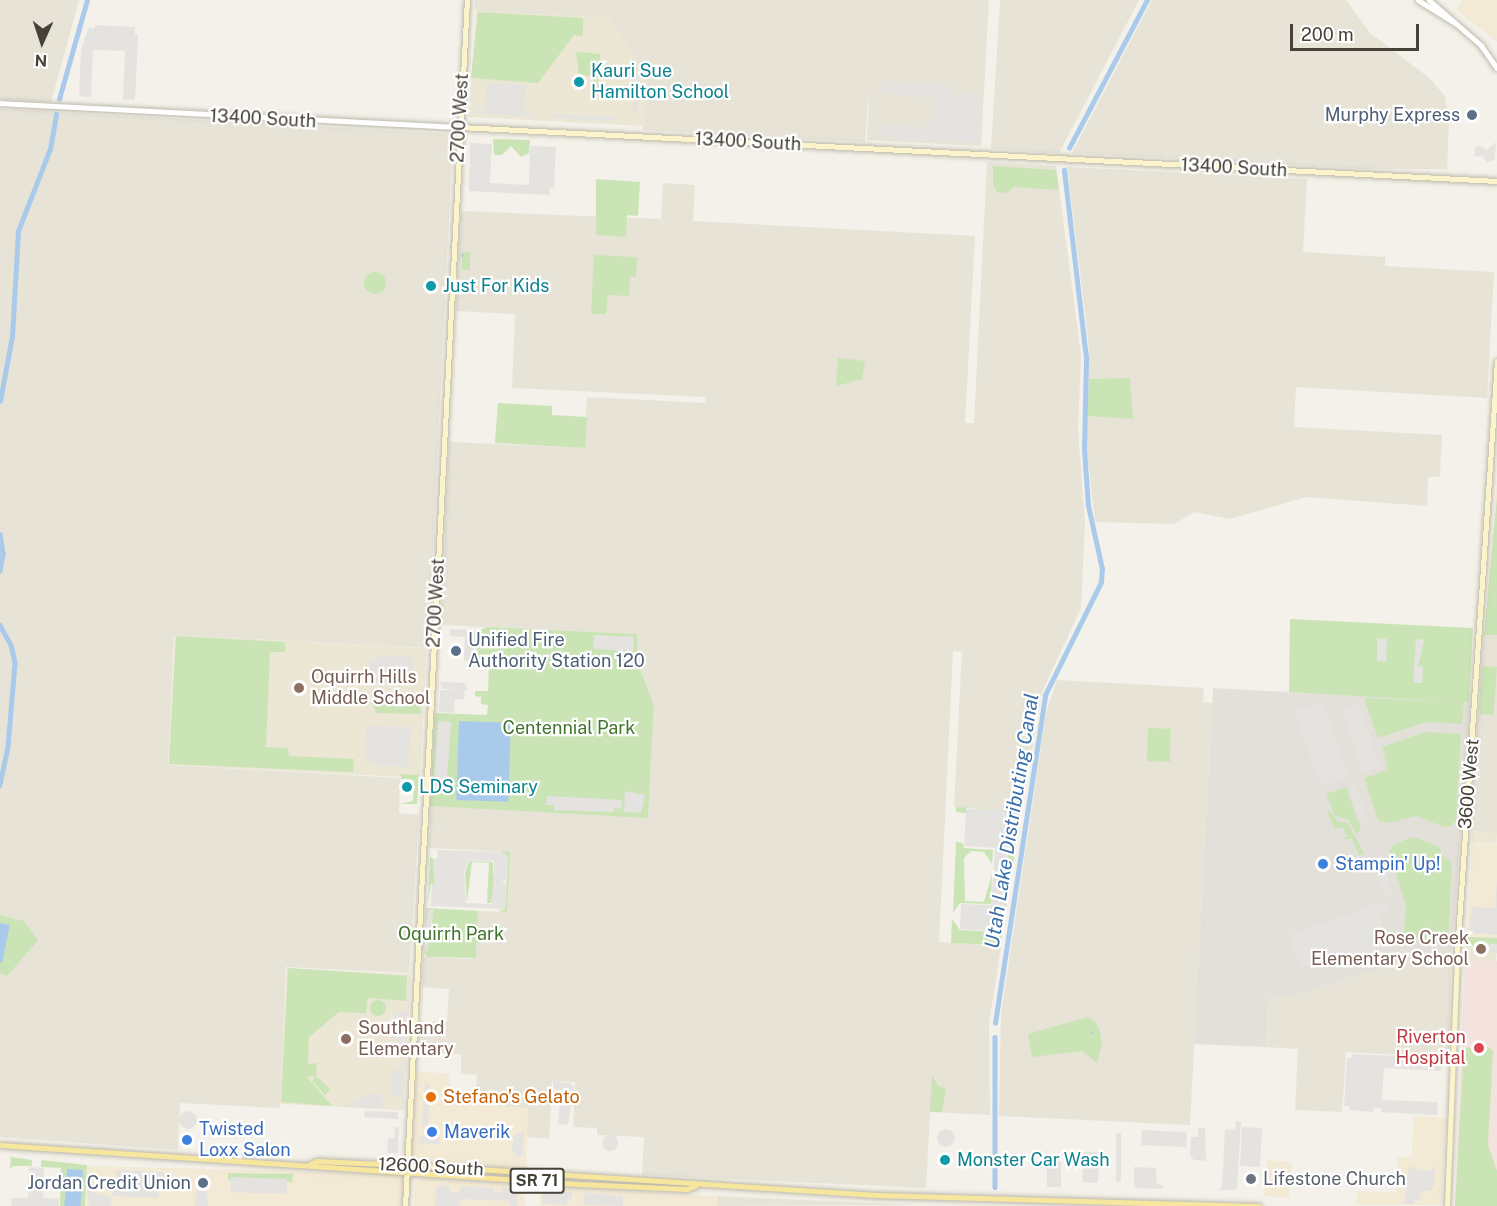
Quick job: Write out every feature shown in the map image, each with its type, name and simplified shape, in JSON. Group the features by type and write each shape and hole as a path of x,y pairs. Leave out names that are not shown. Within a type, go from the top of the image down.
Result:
{"main road":[{"name":"2700 West","path":"405,1206 467,0"},
{"name":"13400 South","path":"460,127 1497,181"},
{"name":"3600 West","path":"1447,1206 1457,952 1497,362"},
{"name":"12600 South","path":"0,1145 97,1155 310,1164 530,1181 687,1189 695,1186 1258,1206"},
{"name":"12600 South","path":"310,1164 317,1161 407,1165 687,1182 695,1186"},
{"path":"530,1181 535,1177 571,1180 576,1176"}],"street":[{"path":"1418,0 1455,23"},
{"path":"1431,0 1481,45 1497,68"},
{"name":"13400 South","path":"0,103 460,127"}],"shaded area":[{"path":"0,0 79,0 51,102 0,99"},
{"path":"474,0 989,0 981,146 867,140 870,78 865,142 643,130 646,74 609,18 476,11"},
{"path":"1000,0 1139,0 1059,153 991,149"},
{"path":"1152,0 1346,0 1370,33 1428,77 1445,96 1449,122 1447,169 1369,169 1072,153"},
{"path":"1463,0 1497,0 1497,42 1456,10"},
{"path":"476,11 609,18 646,74 643,126 469,117"},
{"path":"95,25 135,27 135,35 138,35 135,100 123,99 125,51 93,50 91,97 79,96 81,50 89,27 94,29"},
{"path":"635,73 639,73 637,114 632,114"},
{"path":"881,81 950,85 950,94 982,95 980,138 976,143 879,137 882,125 930,128 932,97 881,93"},
{"path":"486,83 526,85 525,112 532,113 532,117 475,113 475,109 485,110"},
{"path":"0,109 453,134 428,648 174,635 168,765 400,778 399,813 419,815 409,973 286,967 280,1108 180,1103 178,1150 0,1137"},
{"path":"553,114 615,117 615,121 553,118"},
{"path":"1496,142 1495,159 1487,163 1483,156 1475,157 1475,148 1480,146 1487,150"},
{"path":"470,143 492,144 490,183 529,185 530,146 556,147 554,188 550,188 549,195 469,191"},
{"path":"987,162 1056,166 1081,355 1078,429 1085,524 1081,608 1042,692 1022,810 954,807 962,652 953,651 939,942 1001,946 989,1024 990,1115 930,1112 926,1188 642,1175 644,1137 597,1135 597,1128 573,1127 575,1082 552,1081 549,1139 525,1137 475,1107 477,1075 461,1074 461,1054 418,1052 420,1021 447,1022 449,989 422,987 423,957 472,959 476,957 478,911 507,912 509,852 429,848 431,806 648,817 654,705 639,666 637,634 441,625 449,442 584,448 587,397 705,403 706,397 512,388 515,314 456,311 461,211 661,219 663,183 695,185 693,221 975,236 965,423 974,423"},
{"path":"1067,167 1307,179 1303,252 1385,257 1385,266 1494,272 1487,398 1296,387 1294,427 1442,435 1440,477 1428,477 1427,506 1306,497 1230,519 1194,512 1174,524 1095,522 1086,442 1089,346"},
{"path":"1497,482 1497,635 1484,635"},
{"path":"450,629 479,630 477,662 464,661 465,637 450,636"},
{"name":"Oquirrh Hills Middle School","path":"175,635 427,648 420,778 168,765"},
{"path":"594,635 634,637 633,651 593,649"},
{"path":"1484,635 1497,635 1497,833 1470,831"},
{"path":"1377,638 1387,639 1386,662 1377,661"},
{"path":"1416,639 1424,640 1418,666 1423,667 1422,683 1413,683"},
{"path":"378,655 413,656 415,684 369,682 370,659 377,659"},
{"path":"1057,680 1204,688 1203,702 1212,703 1190,1125 999,1116 1001,1014 1046,713"},
{"path":"440,682 465,683 468,690 465,690 464,699 455,699 454,713 439,712 440,690 463,690 442,689"},
{"path":"1213,688 1470,702 1451,960 1407,959 1293,996 1268,997 1266,1047 1194,1044"},
{"path":"1322,701 1348,777 1321,786 1296,714 1299,709"},
{"path":"1358,703 1380,767 1363,773 1341,709"},
{"path":"438,721 451,722 446,794 433,793"},
{"path":"366,726 411,727 408,767 372,765 365,756"},
{"path":"1356,785 1368,822 1361,824 1349,787"},
{"path":"625,791 645,795 641,813 624,812"},
{"path":"547,796 622,800 621,809 614,808 613,812 554,810 554,805 546,805"},
{"path":"966,809 1014,810 1019,815 1015,845 1008,845 1004,914 1002,928 997,931 960,929 961,904 991,905 995,848 964,846"},
{"path":"1472,832 1497,833 1497,844 1472,843"},
{"path":"1472,843 1497,845 1497,938 1467,937"},
{"path":"438,850 502,852 508,857 506,880 502,880 506,885 505,909 431,906 432,884 435,884 433,860 437,860","holes":["468,860 494,861 492,904 466,903 464,872"]},
{"path":"1381,856 1394,895 1386,897 1373,858"},
{"path":"1497,880 1497,935 1488,935 1487,930 1486,934 1473,934 1469,929 1472,907 1495,908"},
{"path":"1385,901 1388,910 1379,913 1388,943 1308,971 1306,966 1301,968 1290,938 1294,932"},
{"path":"428,909 434,910 427,951 421,950"},
{"name":"Rose Creek Elementary School","path":"1467,937 1497,938 1496,961 1466,960"},
{"path":"1482,943 1497,944 1497,953 1478,952"},
{"path":"1407,959 1451,960 1449,1057 1346,1052 1342,1112 1295,1110 1298,1049 1266,1047 1268,997 1293,996"},
{"name":"Riverton Hospital","path":"1465,960 1497,961 1497,1206 1455,1206"},
{"name":"Southland Elementary","path":"287,968 411,974 404,1110 280,1104"},
{"path":"403,1010 406,1011 405,1047 401,1048 393,1041 394,1016"},
{"path":"1352,1054 1441,1058 1441,1071 1384,1068 1382,1100 1438,1102 1437,1115 1381,1112 1381,1108 1374,1108 1373,1112 1349,1110 1349,1106 1344,1106 1347,1058 1352,1058"},
{"path":"400,1067 404,1068 402,1099 391,1095 392,1073"},
{"path":"417,1071 450,1074 449,1101 528,1108 526,1181 413,1176 409,1206 86,1206 87,1166 410,1174"},
{"path":"553,1081 570,1083 574,1087 568,1125 558,1124 561,1090 553,1089"},
{"path":"425,1083 430,1083 428,1126 422,1126"},
{"path":"366,1094 383,1095 382,1108 345,1107"},
{"path":"188,1111 194,1114 197,1120 194,1126 188,1129 182,1126 179,1120 182,1114"},
{"path":"365,1111 398,1112 398,1119 364,1117"},
{"path":"1413,1116 1446,1118 1441,1205 1356,1205 1357,1191 1396,1193 1398,1157 1412,1157"},
{"path":"1236,1121 1241,1121 1237,1189 1218,1191 1222,1187 1225,1129 1235,1130"},
{"path":"395,1127 399,1127 398,1153 387,1153 388,1138 394,1138"},
{"path":"1242,1127 1262,1128 1260,1167 1240,1166"},
{"path":"1198,1128 1205,1128 1206,1161 1194,1160 1190,1155 1191,1137 1198,1137"},
{"path":"946,1129 952,1132 955,1138 952,1144 946,1147 940,1144 937,1138 940,1132"},
{"path":"1142,1130 1187,1132 1186,1147 1141,1145"},
{"path":"524,1131 523,1154 518,1158 512,1150 513,1136"},
{"path":"1116,1133 1121,1133 1121,1182 1116,1182"},
{"path":"610,1135 618,1143 610,1151 602,1143"},
{"path":"419,1136 440,1137 440,1144 419,1143"},
{"path":"1084,1152 1099,1152 1098,1183 1082,1182 1083,1166 1078,1165 1078,1157 1083,1157"},
{"path":"1047,1159 1061,1159 1061,1187 1047,1187"},
{"path":"1267,1160 1292,1162 1289,1198 1264,1196"},
{"path":"1409,1166 1422,1171 1435,1169 1434,1186 1430,1191 1421,1191 1420,1201 1415,1200 1414,1204 1404,1204"},
{"path":"29,1167 44,1168 43,1198 59,1199 59,1206 11,1206 12,1198 28,1198"},
{"path":"1134,1167 1156,1168 1157,1184 1163,1185 1163,1189 1137,1188 1134,1184"},
{"path":"116,1170 164,1172 164,1178 159,1178 158,1198 112,1196 113,1190 119,1190"},
{"path":"231,1177 287,1179 286,1194 230,1192"},
{"path":"422,1178 522,1185 525,1206 414,1206 415,1184"},
{"path":"440,1185 450,1186 450,1192 459,1192 460,1186 494,1188 494,1192 502,1193 503,1188 517,1189 518,1206 510,1206 510,1201 461,1199 460,1206 435,1206 436,1189"},
{"path":"540,1186 718,1196 717,1206 540,1206"},
{"path":"88,1190 112,1198 111,1206 89,1206"},
{"path":"196,1190 207,1191 208,1206 195,1206"},
{"path":"543,1191 572,1192 572,1199 567,1199 567,1205 542,1204"},
{"path":"584,1193 623,1196 623,1206 583,1205"},
{"path":"718,1196 869,1203 916,1205 717,1206"}],"green space":[{"path":"478,12 583,18 583,36 574,35 538,83 471,78"},
{"path":"576,52 600,54 598,88 594,88 594,76 579,75"},
{"path":"493,139 530,140 529,153 521,157 511,146 502,155 494,155"},
{"path":"993,166 1056,170 1059,190 1014,187 1007,193 997,192 993,185"},
{"path":"596,179 640,182 638,216 627,215 626,237 596,235"},
{"path":"462,252 470,252 470,270 462,270"},
{"path":"594,255 637,257 636,277 630,277 629,296 608,295 606,314 591,314"},
{"path":"375,272 383,275 386,283 383,291 375,294 367,291 364,283 367,275"},
{"path":"838,358 865,361 862,379 836,386"},
{"path":"1130,378 1133,419 1087,416 1089,379"},
{"path":"498,403 552,406 552,415 587,417 585,448 495,443"},
{"path":"1497,497 1497,635 1484,635"},
{"path":"1290,619 1473,628 1469,702 1464,702 1462,724 1426,722 1378,738 1364,698 1455,702 1289,692"},
{"name":"Centennial Park","path":"488,627 637,634 639,666 654,705 648,818 430,806 435,713 487,715 488,705 481,704 481,697 475,696 475,691 488,691 489,666 477,665 479,630"},
{"path":"176,636 285,642 285,652 270,652 266,747 288,748 289,756 354,759 353,772 169,764"},
{"path":"1482,666 1497,667 1494,715 1479,714"},
{"path":"378,696 420,699 421,714 376,713 372,700"},
{"path":"1148,728 1171,729 1170,762 1147,761"},
{"path":"1425,732 1461,734 1456,822 1449,827 1442,827 1445,819 1442,826 1416,816 1388,823 1378,820 1364,778 1388,770 1382,747"},
{"path":"401,774 419,775 417,804 400,804 413,801 414,780 401,779"},
{"path":"1346,787 1361,829 1356,834 1349,820 1335,816 1326,794"},
{"path":"956,807 1021,810 1015,849 1012,845 1015,845 1019,816 1014,810 966,808 966,813 956,812"},
{"path":"1330,811 1338,822 1347,822 1365,855 1359,855 1352,839 1343,839 1347,836 1343,827 1335,829 1327,812"},
{"path":"1414,837 1439,847 1443,856 1452,863 1448,942 1408,942 1404,933 1406,905 1389,852 1394,844"},
{"path":"956,842 963,843 964,848 993,850 992,864 984,852 971,851 964,858 965,901 984,902 992,874 991,904 960,903 953,913"},
{"path":"502,851 510,852 507,912 498,911 505,909 508,857 502,856"},
{"path":"1008,852 1015,853 1004,921"},
{"path":"430,857 437,860 433,860 435,884 431,884 428,901"},
{"path":"469,861 493,862 493,876 496,876 491,903 487,903 489,863 472,862 467,902 465,873"},
{"name":"Oquirrh Park","path":"426,908 478,911 476,958 427,957 424,952"},
{"path":"0,915 24,921 38,940 7,976 0,973"},
{"path":"952,919 960,930 997,932 1003,929 1000,945 951,943"},
{"path":"1467,937 1497,938 1497,944 1466,947"},
{"path":"288,968 407,976 406,1001 368,998 366,1013 339,1012 309,1037 308,1064 317,1063 316,1076 307,1077 332,1106 281,1102"},
{"path":"375,1000 381,1000 386,1008 384,1014 375,1016 370,1011 370,1005"},
{"path":"1088,1017 1095,1021 1100,1032 1102,1044 1097,1063 1082,1051 1032,1057 1028,1034"},
{"path":"1488,1047 1493,1051 1488,1145 1497,1171 1497,1206 1455,1206 1464,1048"},
{"path":"932,1075 938,1086 946,1089 942,1112 930,1112"},
{"path":"316,1076 330,1089 325,1095 312,1081"},
{"path":"11,1157 32,1160 32,1166 13,1166 10,1169"},
{"path":"41,1160 87,1165 85,1206 60,1206 61,1168 41,1167"},
{"path":"228,1173 293,1174 292,1182 232,1178 228,1181"}],"water":[{"path":"459,721 511,723 508,802 456,800"},
{"path":"0,923 10,925 2,963 0,962"},
{"path":"67,1169 83,1170 80,1206 64,1206"}],"waterway":[{"path":"59,99 87,0"},
{"name":"Utah Lake Distributing Canal","path":"1069,148 1147,0"},
{"path":"0,401 12,336 18,231 50,149 56,115"},
{"name":"Utah Lake Distributing Canal","path":"995,1023 1045,695 1101,582 1102,569 1088,506 1084,449 1086,358 1064,170"},
{"path":"0,534 3,554 0,571"},
{"path":"0,625 11,645 15,663 8,747 0,785"},
{"name":"Utah Lake Distributing Canal","path":"995,1037 995,1187"}],"place":[{"name":"Kauri Sue Hamilton School","path":"579,82"},
{"name":"Murphy Express","path":"1472,115"},
{"name":"Just For Kids","path":"431,286"},
{"name":"Unified Fire Authority Station 120","path":"456,651"},
{"name":"Oquirrh Hills Middle School","path":"299,688"},
{"name":"LDS Seminary","path":"407,787"},
{"name":"Stampin' Up!","path":"1323,864"},
{"name":"Rose Creek Elementary School","path":"1481,949"},
{"name":"Southland Elementary","path":"346,1039"},
{"name":"Riverton Hospital","path":"1479,1048"},
{"name":"Stefano's Gelato","path":"431,1097"},
{"name":"Maverik","path":"432,1132"},
{"name":"Twisted Loxx Salon","path":"187,1140"},
{"name":"Monster Car Wash","path":"945,1160"},
{"name":"Lifestone Church","path":"1251,1179"},
{"name":"Jordan Credit Union","path":"203,1183"}]}
